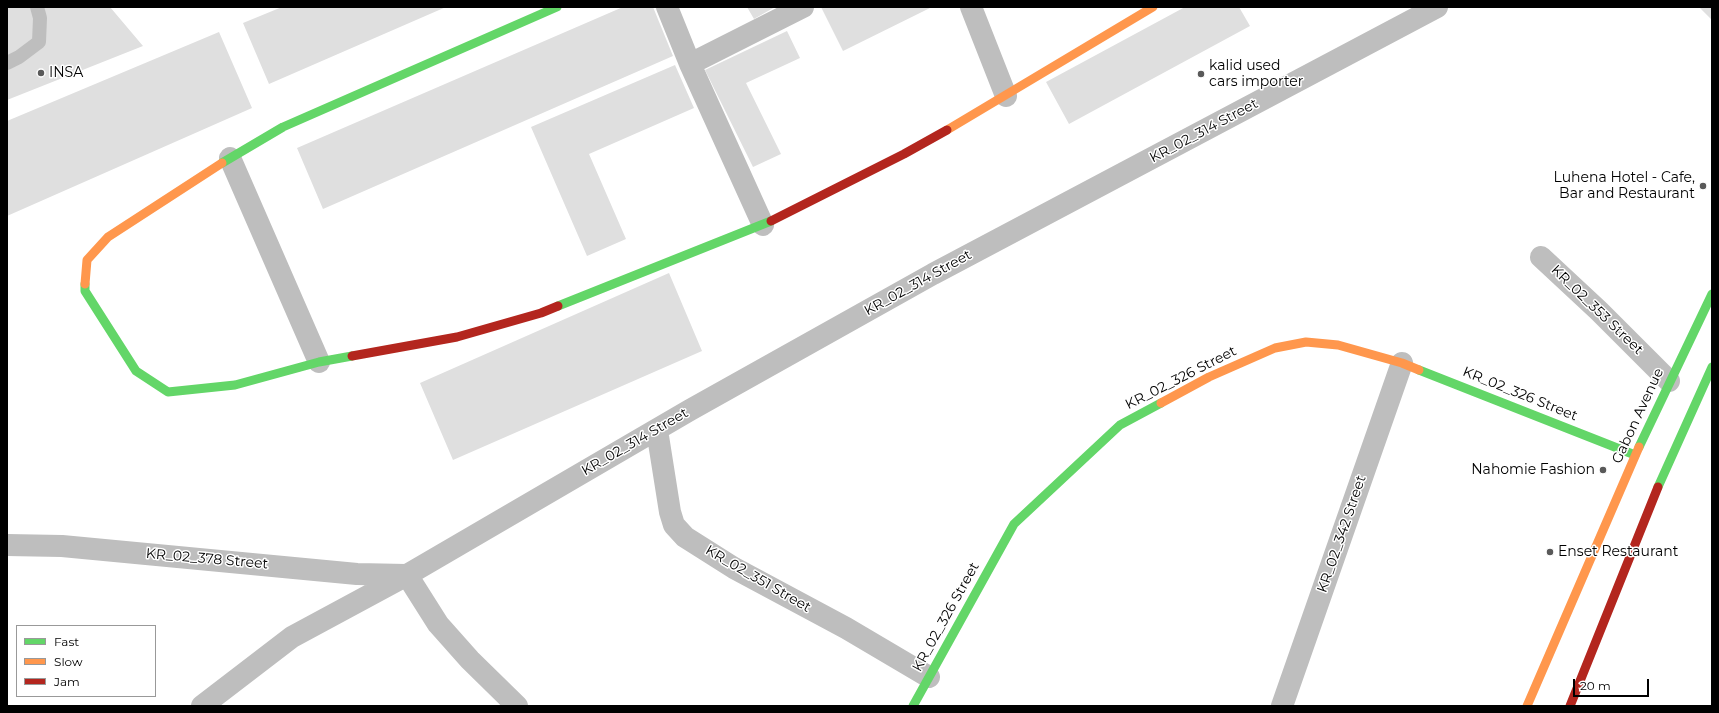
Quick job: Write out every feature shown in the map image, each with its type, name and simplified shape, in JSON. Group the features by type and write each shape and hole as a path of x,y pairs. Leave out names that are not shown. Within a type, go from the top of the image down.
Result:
{"street":[{"path":"557,7 283,127 230,158 108,237 87,260 85,290 136,370 168,392 235,385 319,362 457,337 540,313 763,225 904,154 1006,96 1153,7"},
{"path":"667,7 690,64 763,225"},
{"path":"690,64 803,7"},
{"path":"971,7 1006,96"},
{"name":"KR_02_314 Street","path":"202,706 292,637 407,575 657,430 933,274 1437,7"},
{"path":"230,158 319,362"},
{"name":"KR_02_353 Street","path":"1541,257 1599,311 1669,381"},
{"name":"Gabon Avenue","path":"1527,706 1635,456 1669,381 1712,294"},
{"name":"KR_02_326 Street","path":"913,706 1014,524 1120,425 1209,376 1275,348 1306,342 1338,344 1402,363 1635,456"},
{"name":"KR_02_342 Street","path":"1282,706 1402,363"},
{"path":"1570,706 1666,466 1712,367"},
{"name":"KR_02_351 Street","path":"657,430 670,512 674,525 685,537 734,568 846,628 929,677"},
{"name":"KR_02_378 Street","path":"7,546 62,546 357,574 407,575"},
{"path":"407,575 438,624 470,660 517,706"}],"lane":[{"path":"7,63 19,57 39,42 40,18 37,7"}],"building":[{"name":"INSA","path":"7,7 110,7 143,46 7,100"},
{"path":"282,7 446,7 269,84 243,23"},
{"path":"623,7 653,7 673,56 323,209 297,148"},
{"path":"747,7 775,7 754,19"},
{"path":"821,7 932,7 843,51"},
{"path":"1185,7 1239,7 1250,26 1069,124 1046,82"},
{"path":"1699,7 1712,7 1712,20"},
{"path":"787,31 800,58 746,83 781,154 753,167 705,70"},
{"path":"219,32 252,108 7,216 7,121"},
{"path":"675,65 694,108 589,154 626,239 587,256 531,127"},
{"path":"669,273 702,351 453,460 420,383"}],"traffic: fast":[{"path":"222,163 283,127 557,7"},
{"path":"558,306 771,221"},
{"path":"85,284 85,291 136,371 168,392 235,385 319,362 352,356"},
{"path":"1639,447 1712,294"},
{"path":"1658,487 1712,367"},
{"path":"1419,370 1635,455"},
{"path":"913,706 1014,524 1120,425 1161,403"}],"traffic: slow":[{"path":"947,130 1153,7"},
{"path":"85,284 87,260 108,237 222,163"},
{"path":"1161,403 1209,377 1275,348 1306,342 1338,345 1402,363 1419,370"},
{"path":"1527,706 1639,447"}],"traffic: jam":[{"path":"771,221 904,154 947,130"},
{"path":"352,356 457,337 541,313 558,306"},
{"path":"1570,706 1658,487"}],"place":[{"name":"INSA","path":"41,73"},
{"name":"kalid used cars importer","path":"1201,74"},
{"name":"Luhena Hotel - Cafe, Bar and Restaurant","path":"1703,186"},
{"name":"Nahomie Fashion","path":"1603,470"},
{"name":"Enset Restaurant","path":"1550,552"}]}
